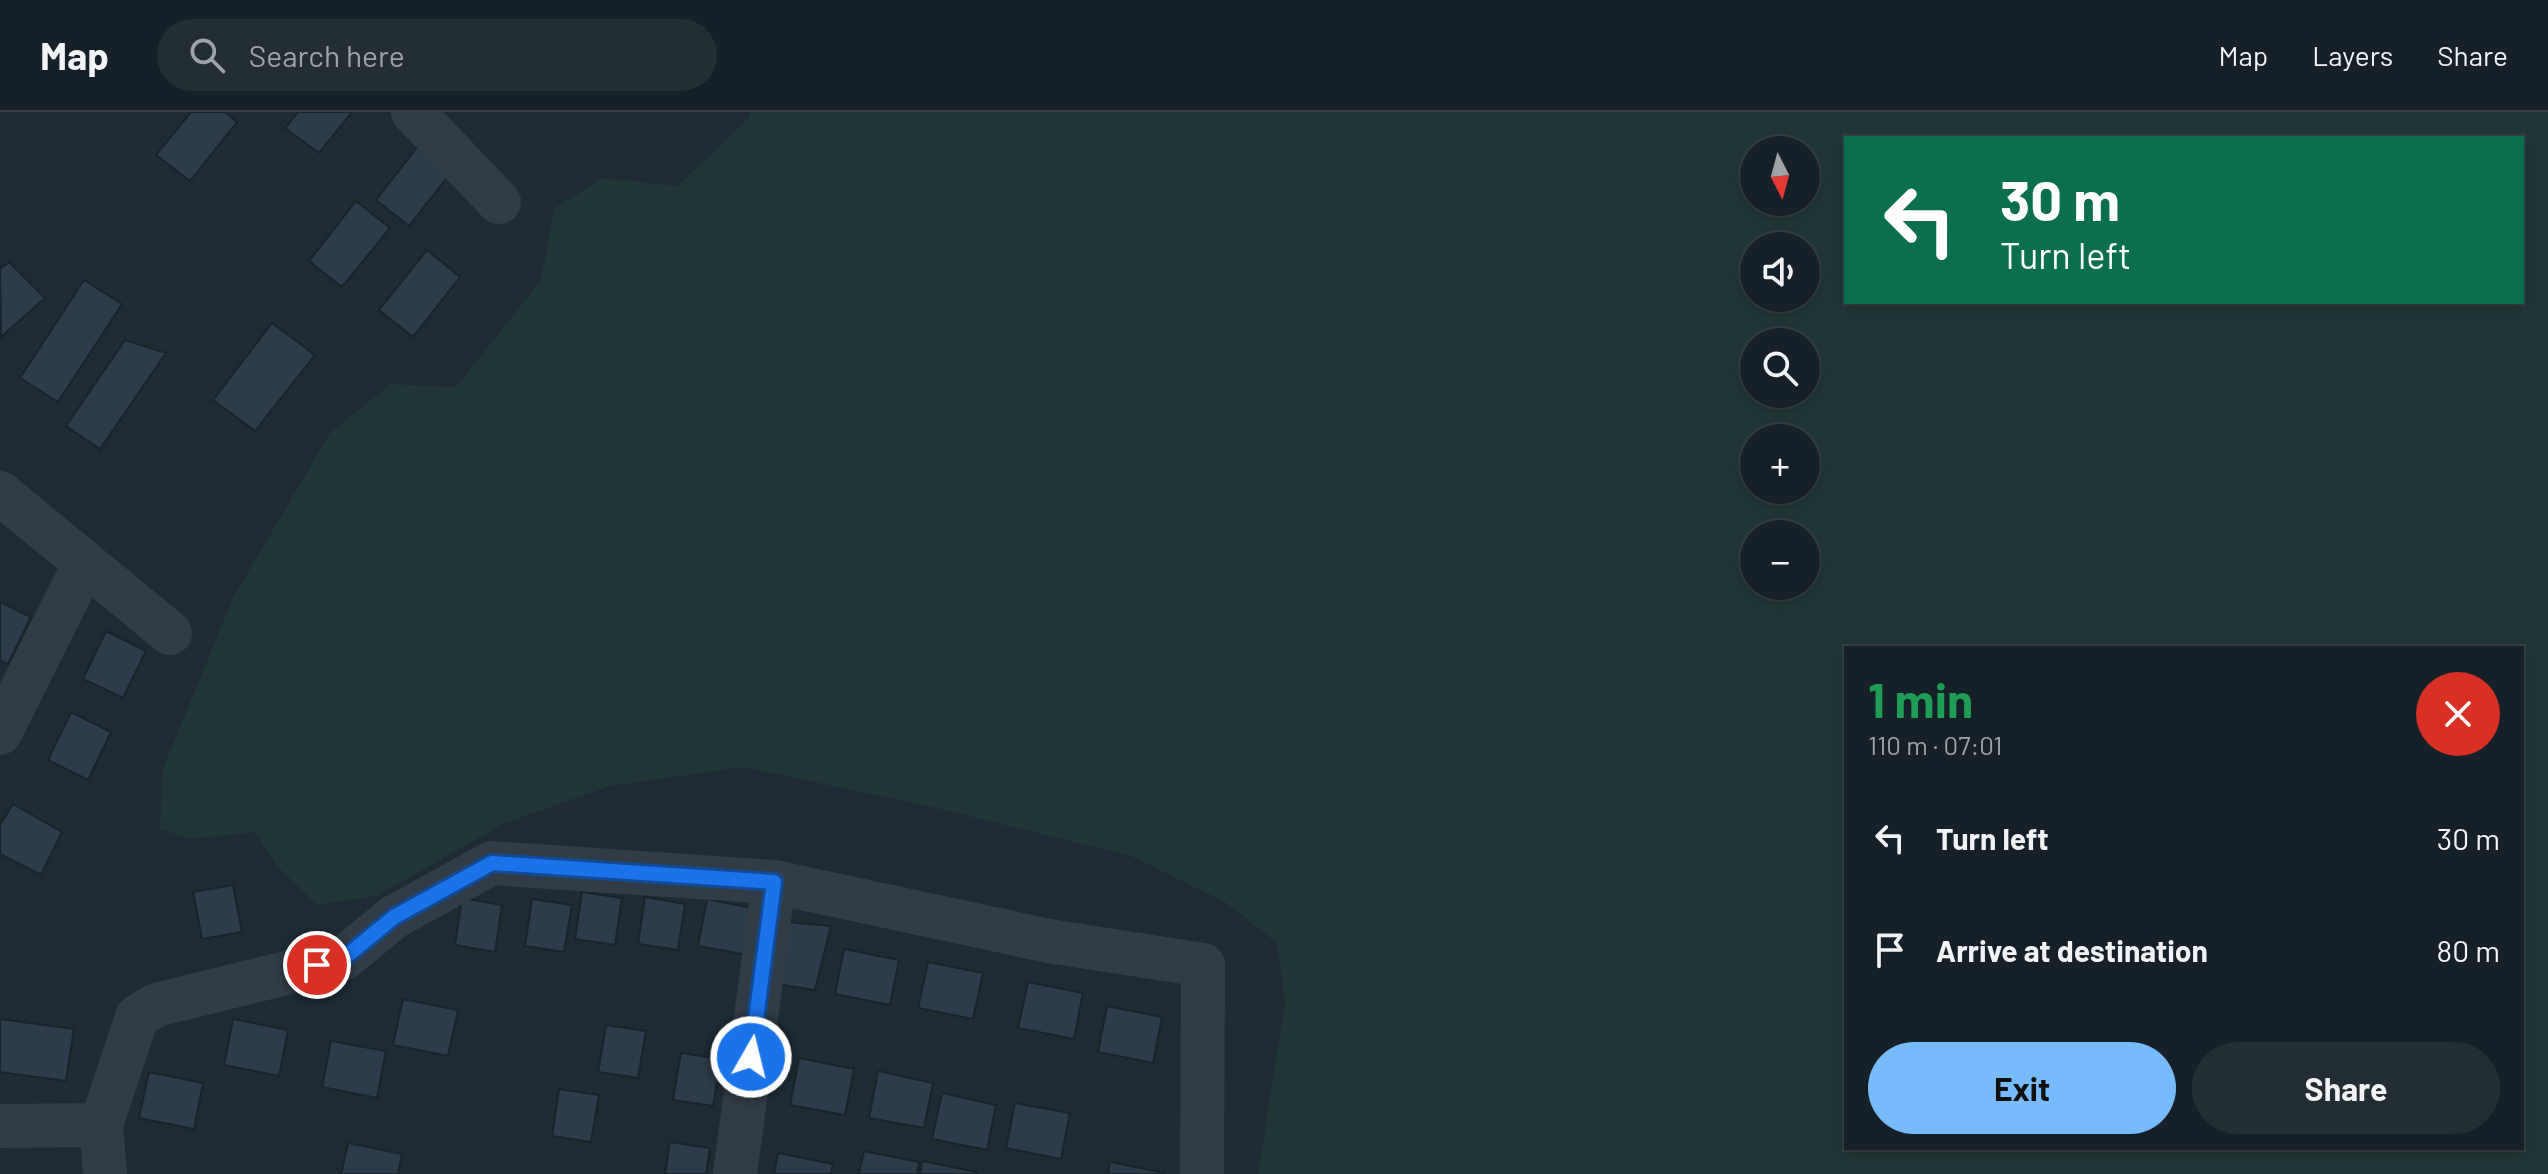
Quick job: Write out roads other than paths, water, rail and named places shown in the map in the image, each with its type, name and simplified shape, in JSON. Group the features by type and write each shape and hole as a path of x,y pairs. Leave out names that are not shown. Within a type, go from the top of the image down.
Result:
{"street":[{"path":"413,112 499,202"},
{"path":"0,493 170,633"},
{"path":"0,733 85,563"},
{"path":"105,1174 101,1125 137,1017 156,1005 343,959 394,917 492,863 774,882 1049,941 1203,965 1202,1174"},
{"path":"735,1174 774,882"},
{"path":"0,1126 101,1125"}]}
